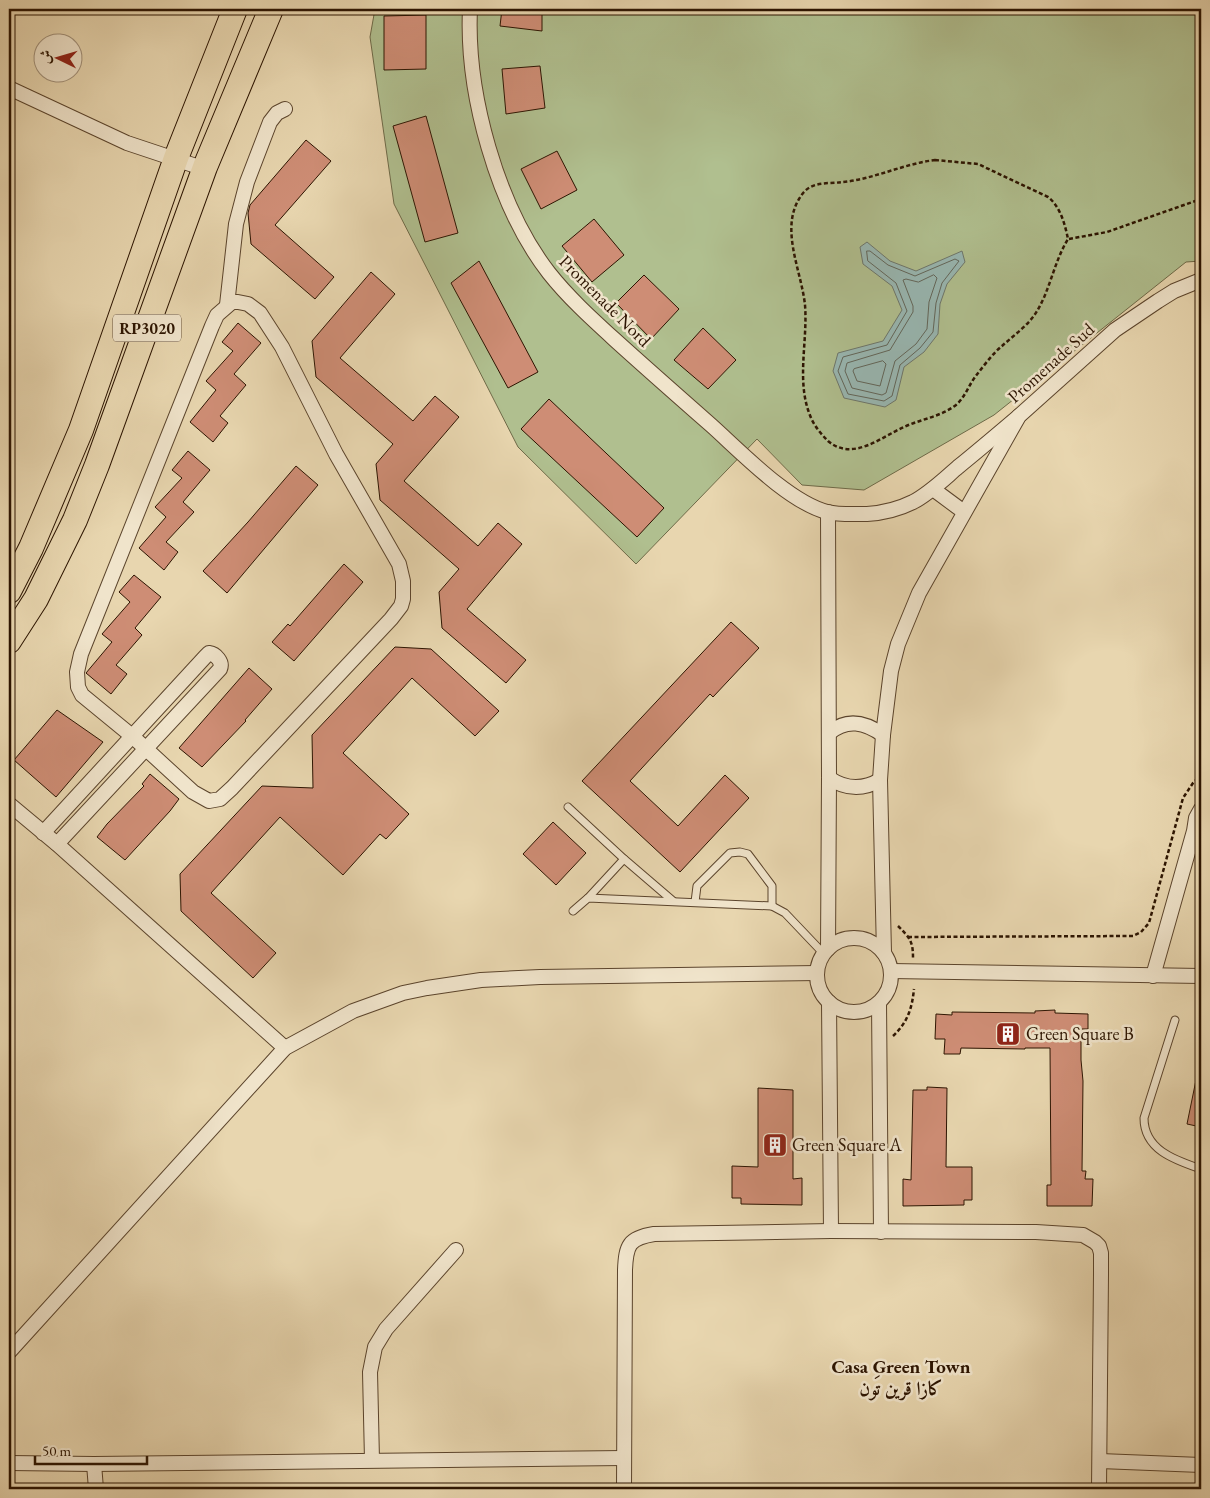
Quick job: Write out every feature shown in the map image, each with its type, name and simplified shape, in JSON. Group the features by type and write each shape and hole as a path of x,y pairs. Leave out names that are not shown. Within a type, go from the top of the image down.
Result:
{"highway":[{"name":"RP3020","path":"9,591 31,548 81,430 176,158 235,9"},
{"name":"RP3020","path":"9,641 36,599 61,552 98,465 205,169 271,9"}],"street":[{"name":"Promenade Nord","path":"470,9 470,46 474,82 480,117 490,152 512,210 549,273 599,326 679,399 757,466 800,500 828,512"},
{"path":"9,88 121,141 205,169"},
{"path":"226,306 236,224 247,182 270,122 277,113 284,109"},
{"name":"Promenade Sud","path":"883,735 890,671 902,634 929,572 1019,416 1114,330 1174,291 1201,280"},
{"path":"238,302 248,304 260,313 282,347 336,454 399,564 403,581 404,599 391,619 220,799 204,800 132,736 82,696 77,677 78,665 217,315 226,306 238,302"},
{"path":"826,952 829,778 828,512 868,514 886,511 913,502 932,489 1019,416"},
{"path":"932,489 964,512"},
{"path":"43,833 207,655 211,653 217,658 221,664 220,669 56,844"},
{"path":"829,733 839,726 857,723 869,726 883,735 880,780 884,953 891,971 888,991 879,1003 867,1010 854,1012 840,1010 828,1002 818,986 817,973 818,966 826,952 844,939 857,938 875,944 884,953"},
{"path":"829,778 839,784 857,788 880,780"},
{"path":"9,804 285,1048"},
{"path":"1153,976 1196,818 1201,809"},
{"path":"891,971 1201,976"},
{"path":"9,1352 285,1048 337,1019 370,1004 403,993 456,983 511,978 817,973"},
{"path":"828,1002 831,1231"},
{"path":"879,1003 880,1232"},
{"path":"624,1489 624,1270 626,1251 631,1242 642,1236 654,1234 831,1231 1046,1233 1083,1235 1095,1242 1101,1253 1099,1489"},
{"path":"372,1460 370,1372 375,1347 386,1329 456,1250"},
{"path":"9,1463 94,1464 624,1458"},
{"path":"1100,1461 1201,1465"},
{"path":"94,1464 96,1489"}],"lane":[{"path":"568,807 673,901"},
{"path":"695,902 697,886 730,853 740,852 748,854 772,886 772,906"},
{"path":"573,911 588,898 624,859"},
{"path":"588,898 772,906 785,913 826,952"},
{"path":"1201,905 1201,918"},
{"path":"1176,1020 1144,1118 1144,1127 1152,1144 1160,1150 1201,1169"}],"path":[{"path":"948,160 978,164 1051,199 1058,209 1068,239 1037,311 1017,334 1001,347 975,378 965,396 954,406 858,449 836,447 819,431 811,418 804,386 804,303 792,234 794,208 806,190 819,184 854,180 923,162 948,160"},
{"path":"1068,239 1107,232 1201,199"},
{"path":"908,937 1138,935 1149,923 1183,798 1201,775"},
{"path":"883,911 908,937 913,945 913,971"},
{"path":"879,1043 892,1036 904,1026 912,1006 914,989"}],"green space":[{"path":"375,9 1201,9 1201,261 1186,262 994,415 864,490 802,485 757,439 636,564 518,447 394,204 370,37"}],"water":[{"path":"867,242 890,261 916,271 962,251 965,262 947,284 940,304 938,334 924,352 904,367 896,400 885,407 844,398 833,371 838,353 883,341 902,310 892,286 863,264 860,247"}],"building":[{"path":"502,9 542,9 542,31 500,26"},
{"path":"426,15 426,69 384,70 384,16"},
{"path":"540,66 545,108 506,114 502,69"},
{"path":"426,116 458,233 425,242 393,126"},
{"path":"306,140 331,161 275,225 334,277 315,299 251,244 248,213 250,205"},
{"path":"557,151 577,190 541,209 521,169"},
{"path":"594,219 624,255 592,282 562,246"},
{"path":"479,261 538,372 508,388 451,283"},
{"path":"371,272 395,294 340,358 413,421 435,396 459,417 404,481 478,546 498,523 522,544 467,609 526,660 506,683 442,628 439,592 459,569 380,500 376,464 393,444 316,377 312,341"},
{"path":"644,275 679,309 651,339 616,303"},
{"path":"238,323 261,343 234,374 246,385 220,416 228,423 213,442 190,422 216,390 206,381 233,351 222,342"},
{"path":"703,328 736,360 708,389 674,360"},
{"path":"549,399 664,508 637,537 521,429"},
{"path":"188,451 210,470 183,502 194,512 166,542 178,552 164,570 139,548 166,517 155,507 182,478 172,470"},
{"path":"296,466 318,485 227,593 203,571"},
{"path":"344,564 363,582 294,661 272,642 288,624 290,626"},
{"path":"134,575 161,597 135,628 142,635 116,665 127,674 111,694 86,673 112,642 102,634 130,602 119,592"},
{"path":"731,622 759,648 713,697 710,694 630,781 678,826 725,775 749,798 680,872 582,781"},
{"path":"395,647 431,649 499,711 475,736 412,678 343,753 409,814 386,839 380,834 343,875 280,817 211,893 276,953 253,978 181,911 180,874 262,786 313,788 312,735"},
{"path":"249,668 272,689 246,721 202,767 179,748"},
{"path":"57,710 103,742 56,797 14,760"},
{"path":"150,774 179,799 125,860 97,837 144,786 142,784"},
{"path":"553,822 586,853 556,885 523,854"},
{"path":"1055,1010 1055,1013 1088,1014 1088,1029 1081,1029 1083,1081 1082,1171 1086,1171 1085,1179 1093,1179 1092,1206 1047,1206 1047,1185 1051,1185 1050,1048 961,1048 960,1054 944,1054 945,1039 935,1039 936,1014 952,1015 952,1012 1035,1013 1035,1011"},
{"path":"1196,1080 1201,1080 1201,1127 1187,1124"},
{"path":"927,1087 947,1088 946,1167 972,1167 972,1200 964,1200 964,1205 903,1206 903,1179 911,1180 913,1090 927,1090"},
{"name":"Green Square A","path":"758,1088 793,1090 793,1179 802,1178 802,1205 741,1204 741,1198 732,1198 732,1166 758,1167"}],"place":[{"name":"Green Square B","path":"1008,1034"},
{"name":"Green Square A","path":"775,1145"}],"district":[{"name":"Casa Green Town كازا قرين تَون","path":"901,1377"}]}
